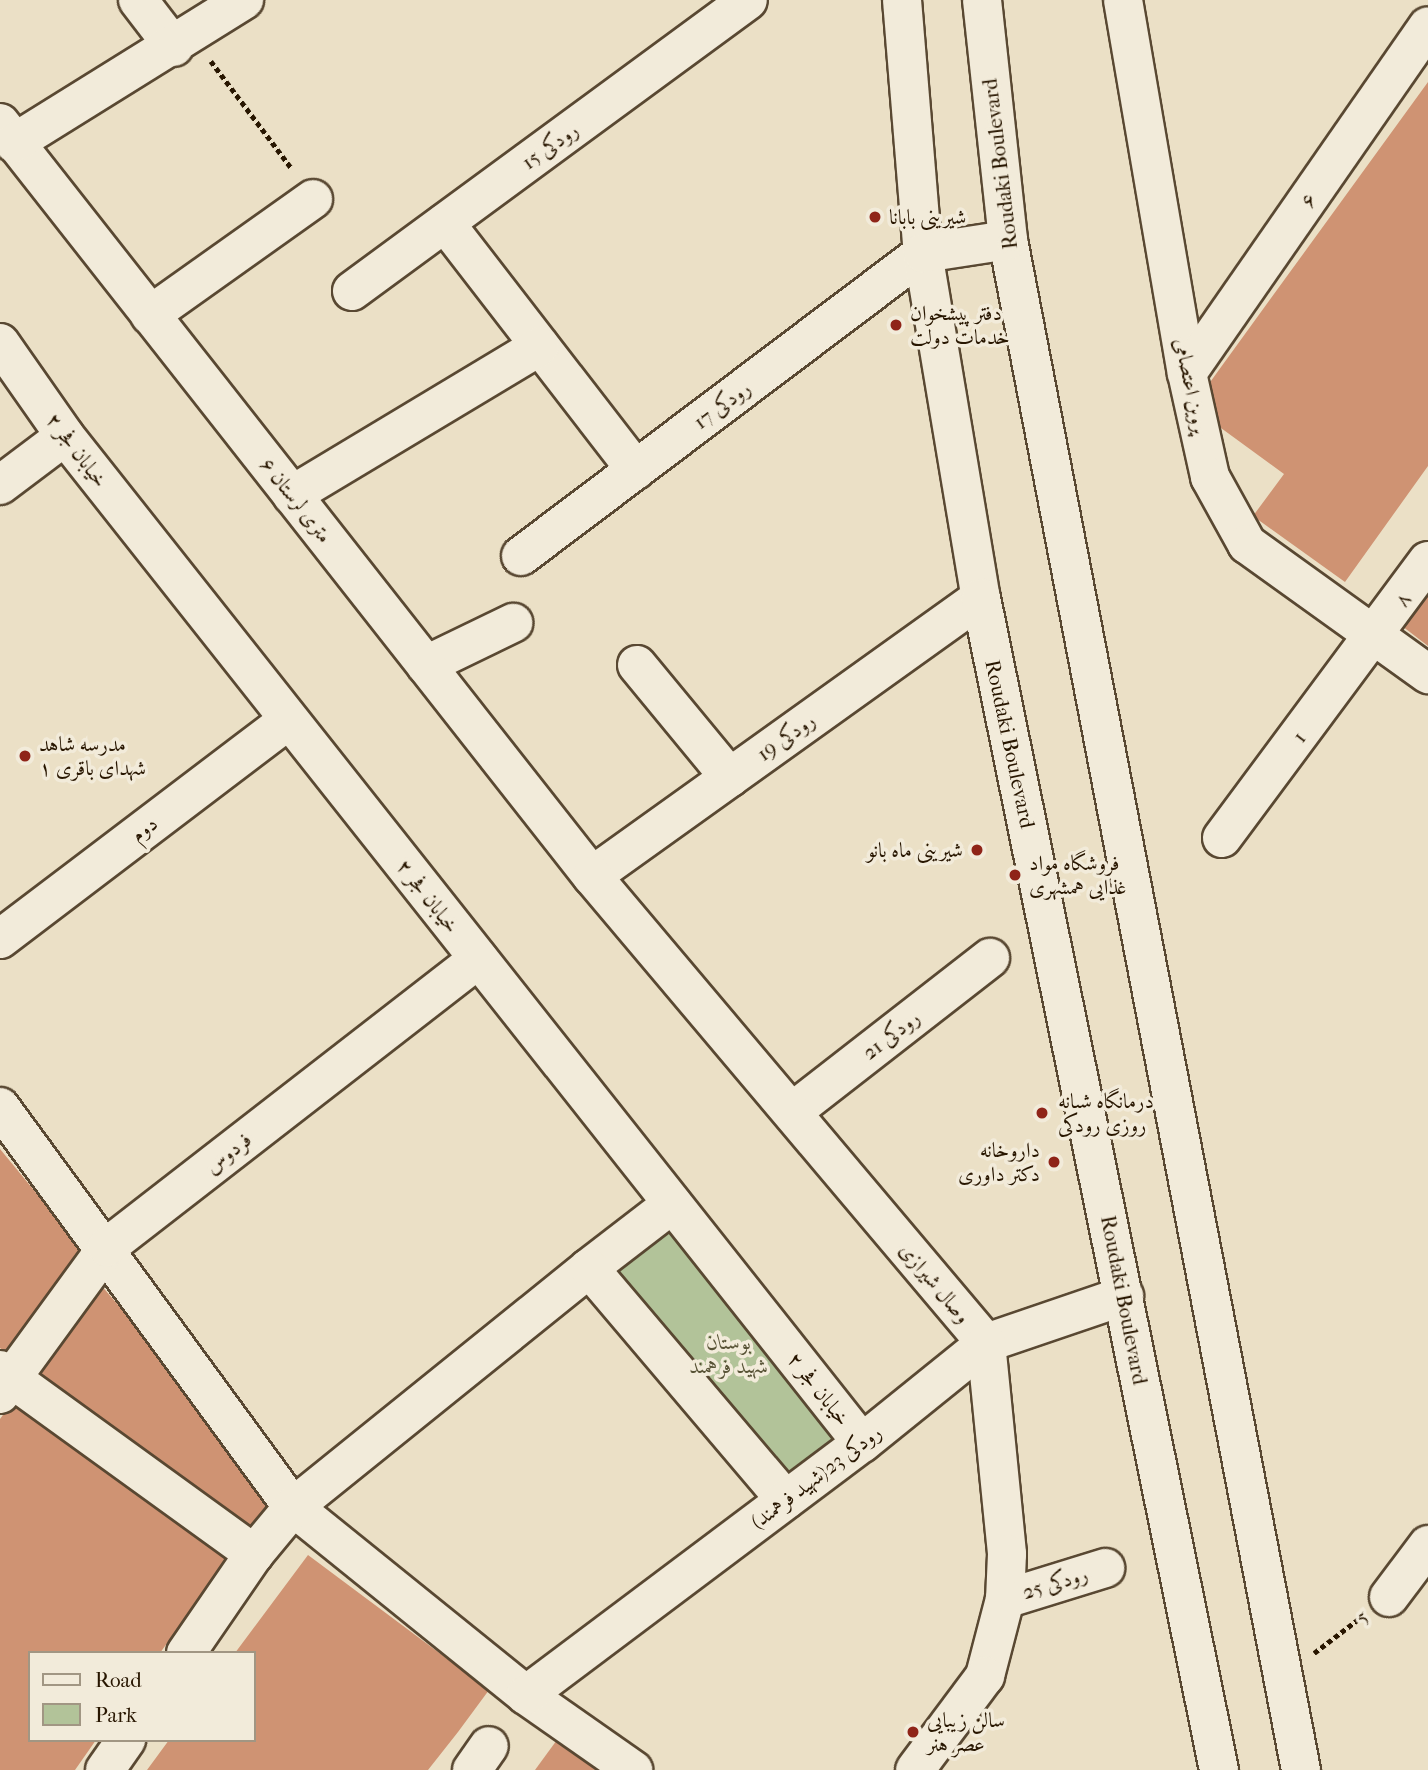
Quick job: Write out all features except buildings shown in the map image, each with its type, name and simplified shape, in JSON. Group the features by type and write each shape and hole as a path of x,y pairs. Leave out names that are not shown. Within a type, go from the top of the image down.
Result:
{"street":[{"path":"138,0 183,41"},
{"path":"7,133 183,41 244,0"},
{"name":"رودکی 15","path":"352,291 748,0"},
{"name":"Roudaki Boulevard","path":"902,0 923,253 981,598 1219,1770"},
{"name":"Roudaki Boulevard","path":"982,0 1008,240 1301,1770"},
{"name":"پروین اعتصامی","path":"1122,0 1188,373 1210,477 1247,544 1428,674"},
{"name":"۶","path":"1188,373 1428,26"},
{"name":"۶ متری لرستان","path":"7,133 592,876"},
{"path":"150,315 313,199"},
{"path":"445,223 636,470"},
{"path":"923,253 1008,240"},
{"name":"رودکی 17","path":"521,556 923,253"},
{"name":"خیابان فجر ۲","path":"0,343 65,436 862,1443"},
{"path":"292,495 540,346"},
{"path":"0,485 65,436"},
{"name":"۸","path":"1375,636 1428,561"},
{"name":"رودکی 19","path":"592,876 981,598"},
{"path":"426,665 513,623"},
{"name":"1","path":"1222,838 1375,636"},
{"path":"637,665 730,778"},
{"name":"دوم","path":"0,939 288,720"},
{"name":"وصال شیرازی","path":"592,876 986,1343 1007,1554 1005,1599 985,1676 915,1770"},
{"name":"رودکی 21","path":"792,1112 990,958"},
{"name":"فردوس","path":"4,1381 107,1247 478,959"},
{"path":"0,1107 107,1247 293,1507 526,1695 633,1770"},
{"path":"187,1651 254,1555 293,1507 672,1203"},
{"path":"589,1268 786,1500"},
{"name":"رودکی 23(شهید فرهمند)","path":"526,1695 862,1443 986,1343 1124,1297"},
{"path":"4,1381 254,1555"},
{"name":"5","path":"1389,1597 1428,1545"},
{"name":"رودکی 25","path":"1005,1599 1105,1568"},
{"path":"105,1770 125,1742"}],"path":[{"path":"183,41 313,199"},
{"name":"5","path":"1283,1677 1389,1597"}],"green space":[{"name":"بوستان شهید فرهمند","path":"670,1224 841,1442 785,1485 615,1267"}],"place":[{"name":"شیرینی بابانا","path":"875,217"},
{"name":"دفتر پیشخوان خدمات دولت","path":"896,325"},
{"name":"مدرسه شاهد شهدای باقری ۱","path":"25,756"},
{"name":"شیرینی ماه بانو","path":"977,850"},
{"name":"فروشگاه مواد غذایی همشهری","path":"1015,875"},
{"name":"درمانگاه شبانه روزی رودکی","path":"1042,1113"},
{"name":"داروخانه دکتر داوری","path":"1054,1162"},
{"name":"سالن زیبایی عصر هنر","path":"913,1732"}]}
